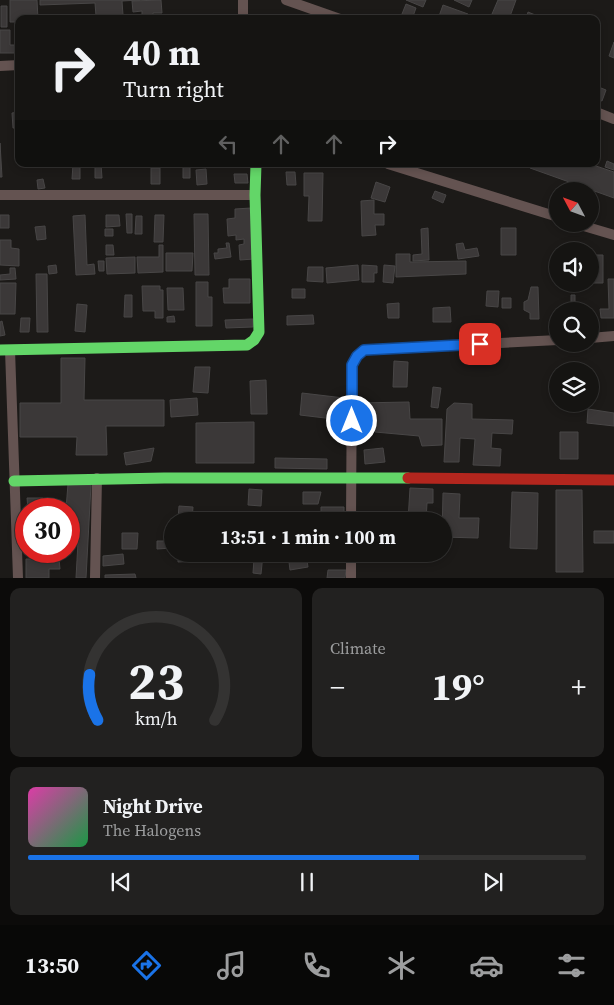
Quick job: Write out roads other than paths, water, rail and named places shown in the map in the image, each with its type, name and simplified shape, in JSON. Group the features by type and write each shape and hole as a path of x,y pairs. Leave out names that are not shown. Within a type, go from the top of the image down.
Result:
{"street":[{"path":"243,0 243,15"},
{"path":"286,0 329,15"},
{"path":"0,66 15,65"},
{"path":"600,114 614,119"},
{"path":"18,578 14,481 5,350 247,345 254,340 259,332 256,167"},
{"path":"397,167 549,215"},
{"path":"0,195 255,195"},
{"path":"599,231 614,235"},
{"path":"599,337 614,336"},
{"path":"351,512 352,365 357,356 364,350 549,340"},
{"path":"14,481 97,478 351,477 614,480"},
{"path":"95,578 97,478"},
{"path":"351,562 351,578"}]}
